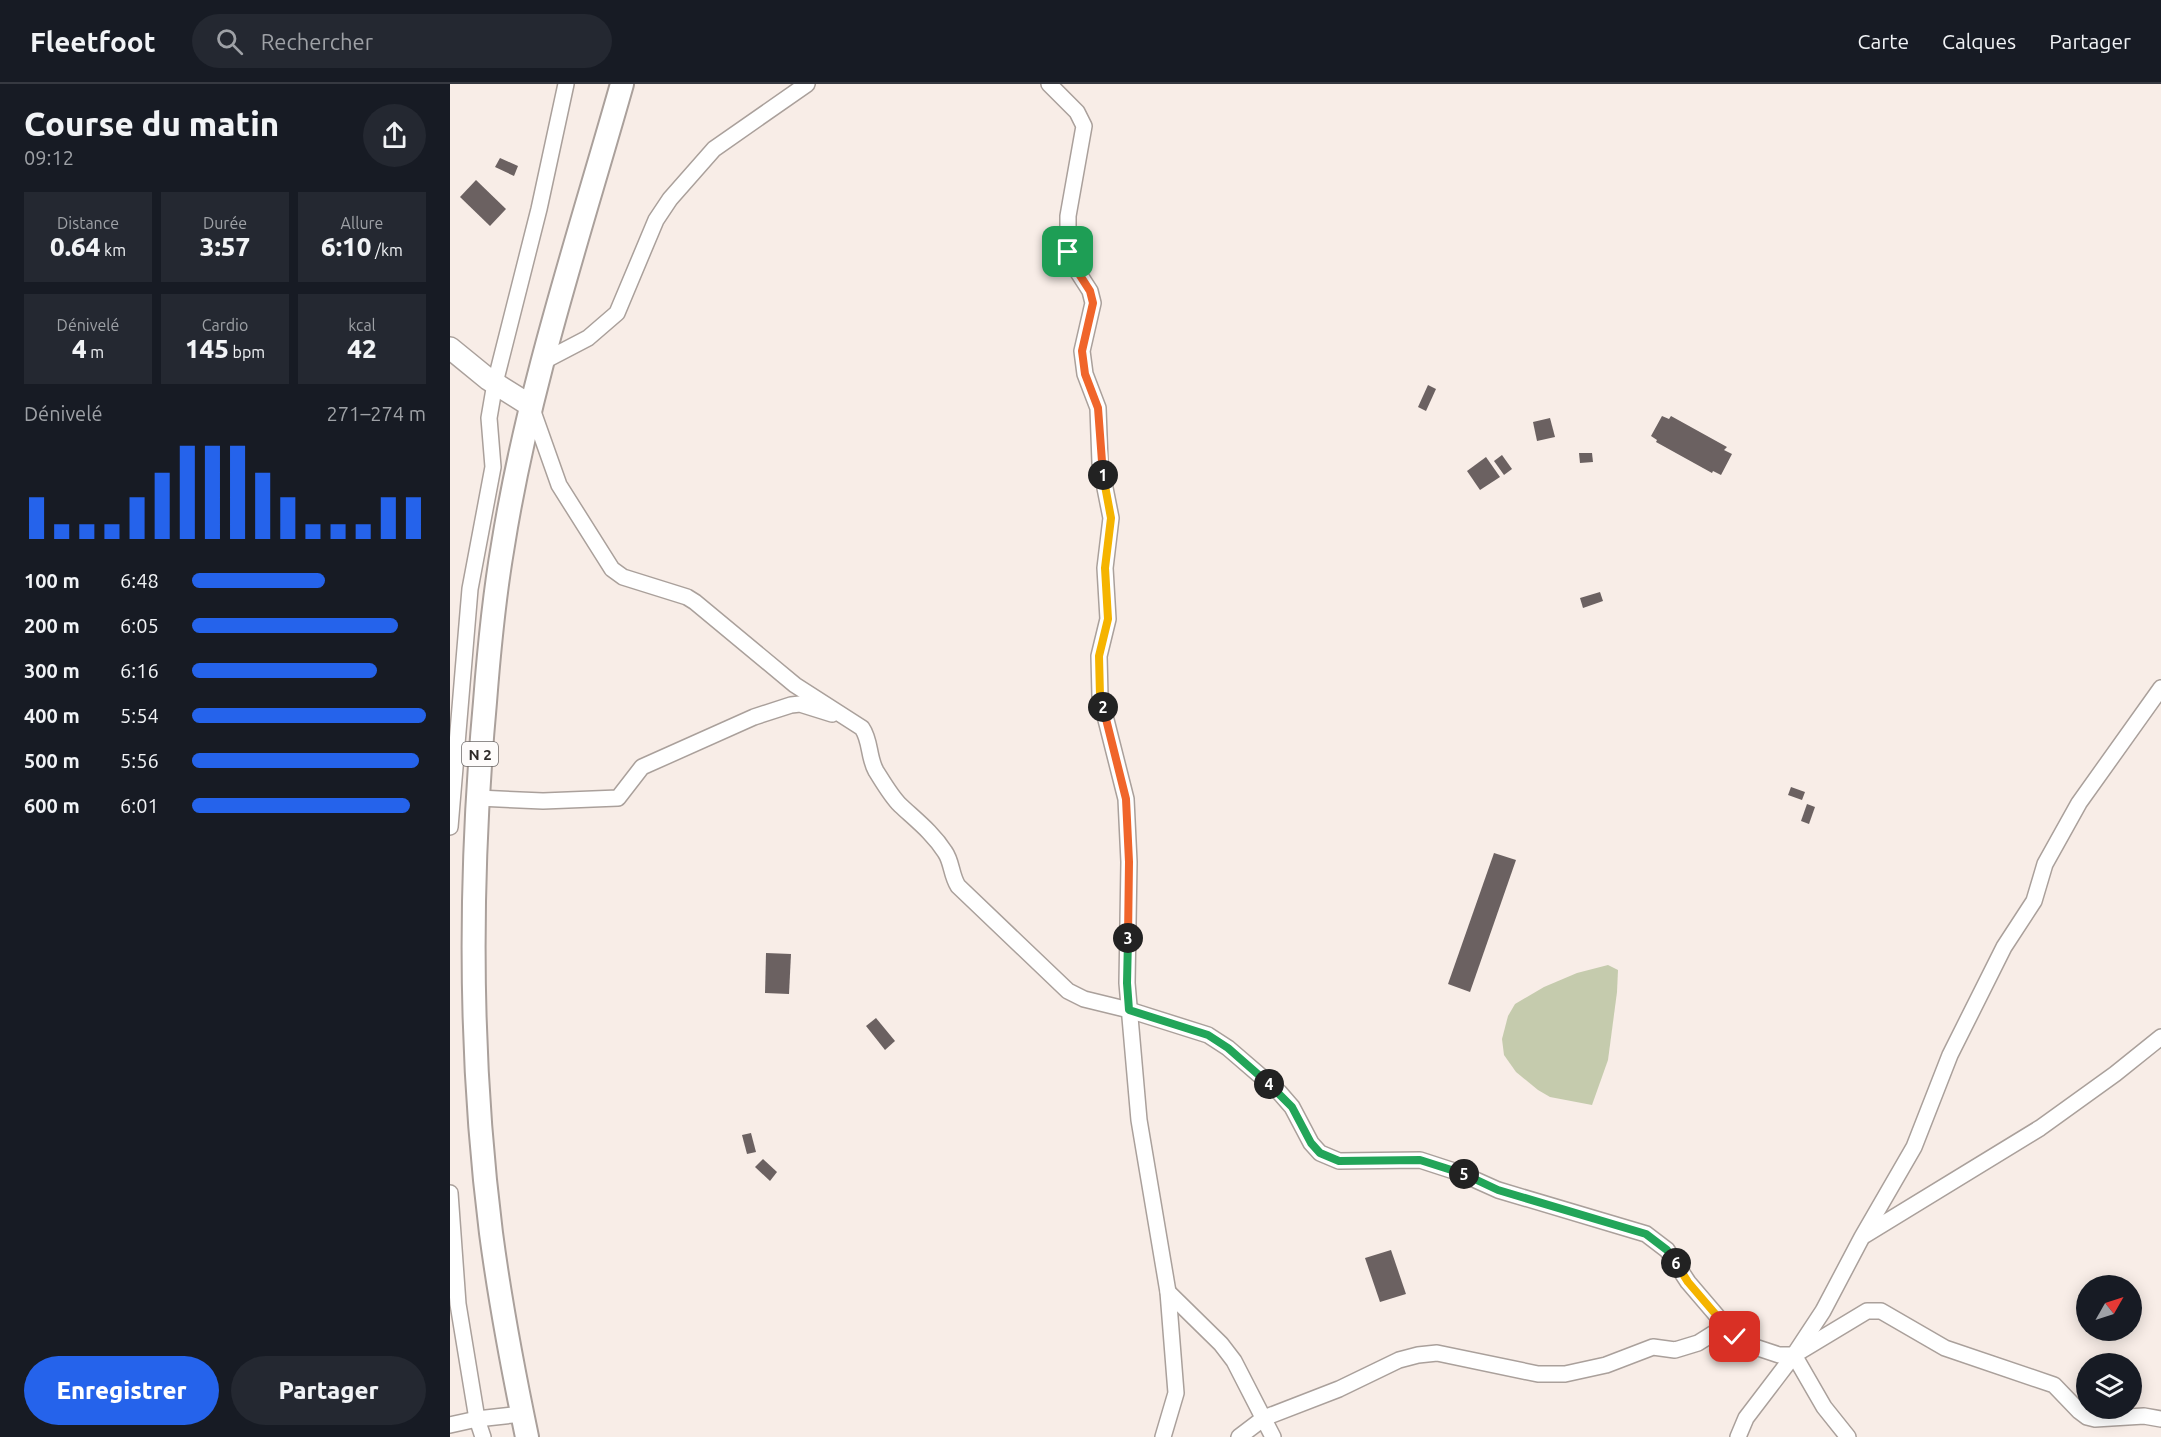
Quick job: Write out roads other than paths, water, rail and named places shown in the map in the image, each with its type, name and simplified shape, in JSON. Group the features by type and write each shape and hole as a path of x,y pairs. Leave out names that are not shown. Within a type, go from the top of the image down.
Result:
{"main road":[{"name":"N 2","path":"527,1437 491,1233 476,1047 474,870 478,798 489,658 503,544 531,406 622,84"}],"street":[{"path":"450,826 452,769 470,589 493,467 489,418 495,383 539,208 566,84"},
{"path":"544,361 588,338 617,313 656,220 670,199 714,149 807,84"},
{"path":"1049,84 1077,111 1084,126 1068,216 1068,252 1072,263 1090,291 1093,303 1082,351 1085,374 1098,408 1100,463 1111,518 1105,568 1108,619 1099,656 1100,696 1126,799 1129,862 1127,983 1138,1120 1168,1292 1176,1393 1163,1437"},
{"path":"450,348 495,383 531,406 559,485 612,569 623,577 687,597 695,602 795,685 862,728 868,737 870,758 875,769 900,804 921,822 945,852 950,862 953,878 958,886 1068,991 1083,999 1129,1010 1208,1035 1228,1048 1279,1092 1292,1107 1311,1143 1320,1153 1339,1161 1420,1160 1460,1173 1498,1190 1646,1234 1667,1250 1688,1282 1735,1337 1779,1355 1794,1355 1868,1311 1881,1311 1945,1348 2054,1385 2079,1412 2087,1417 2095,1419 2144,1416 2161,1419"},
{"path":"1738,1437 1746,1418 1824,1311 1862,1237 1914,1147 1950,1055 2004,947 2034,901 2045,864 2079,803 2161,688"},
{"path":"478,798 543,801 618,798 642,768 754,717 800,704 821,712 843,716"},
{"path":"1862,1237 1926,1200 2040,1128 2115,1074 2161,1037"},
{"path":"450,1192 458,1304 477,1419 483,1437"},
{"path":"1168,1292 1221,1344 1234,1361 1273,1437"},
{"path":"1239,1437 1264,1418 1339,1389 1399,1360 1418,1355 1437,1353 1538,1374 1565,1374 1606,1365 1653,1347 1675,1350 1698,1343 1725,1326"},
{"path":"1794,1355 1824,1407 1848,1437"},
{"path":"450,1425 477,1419 522,1414"}]}
